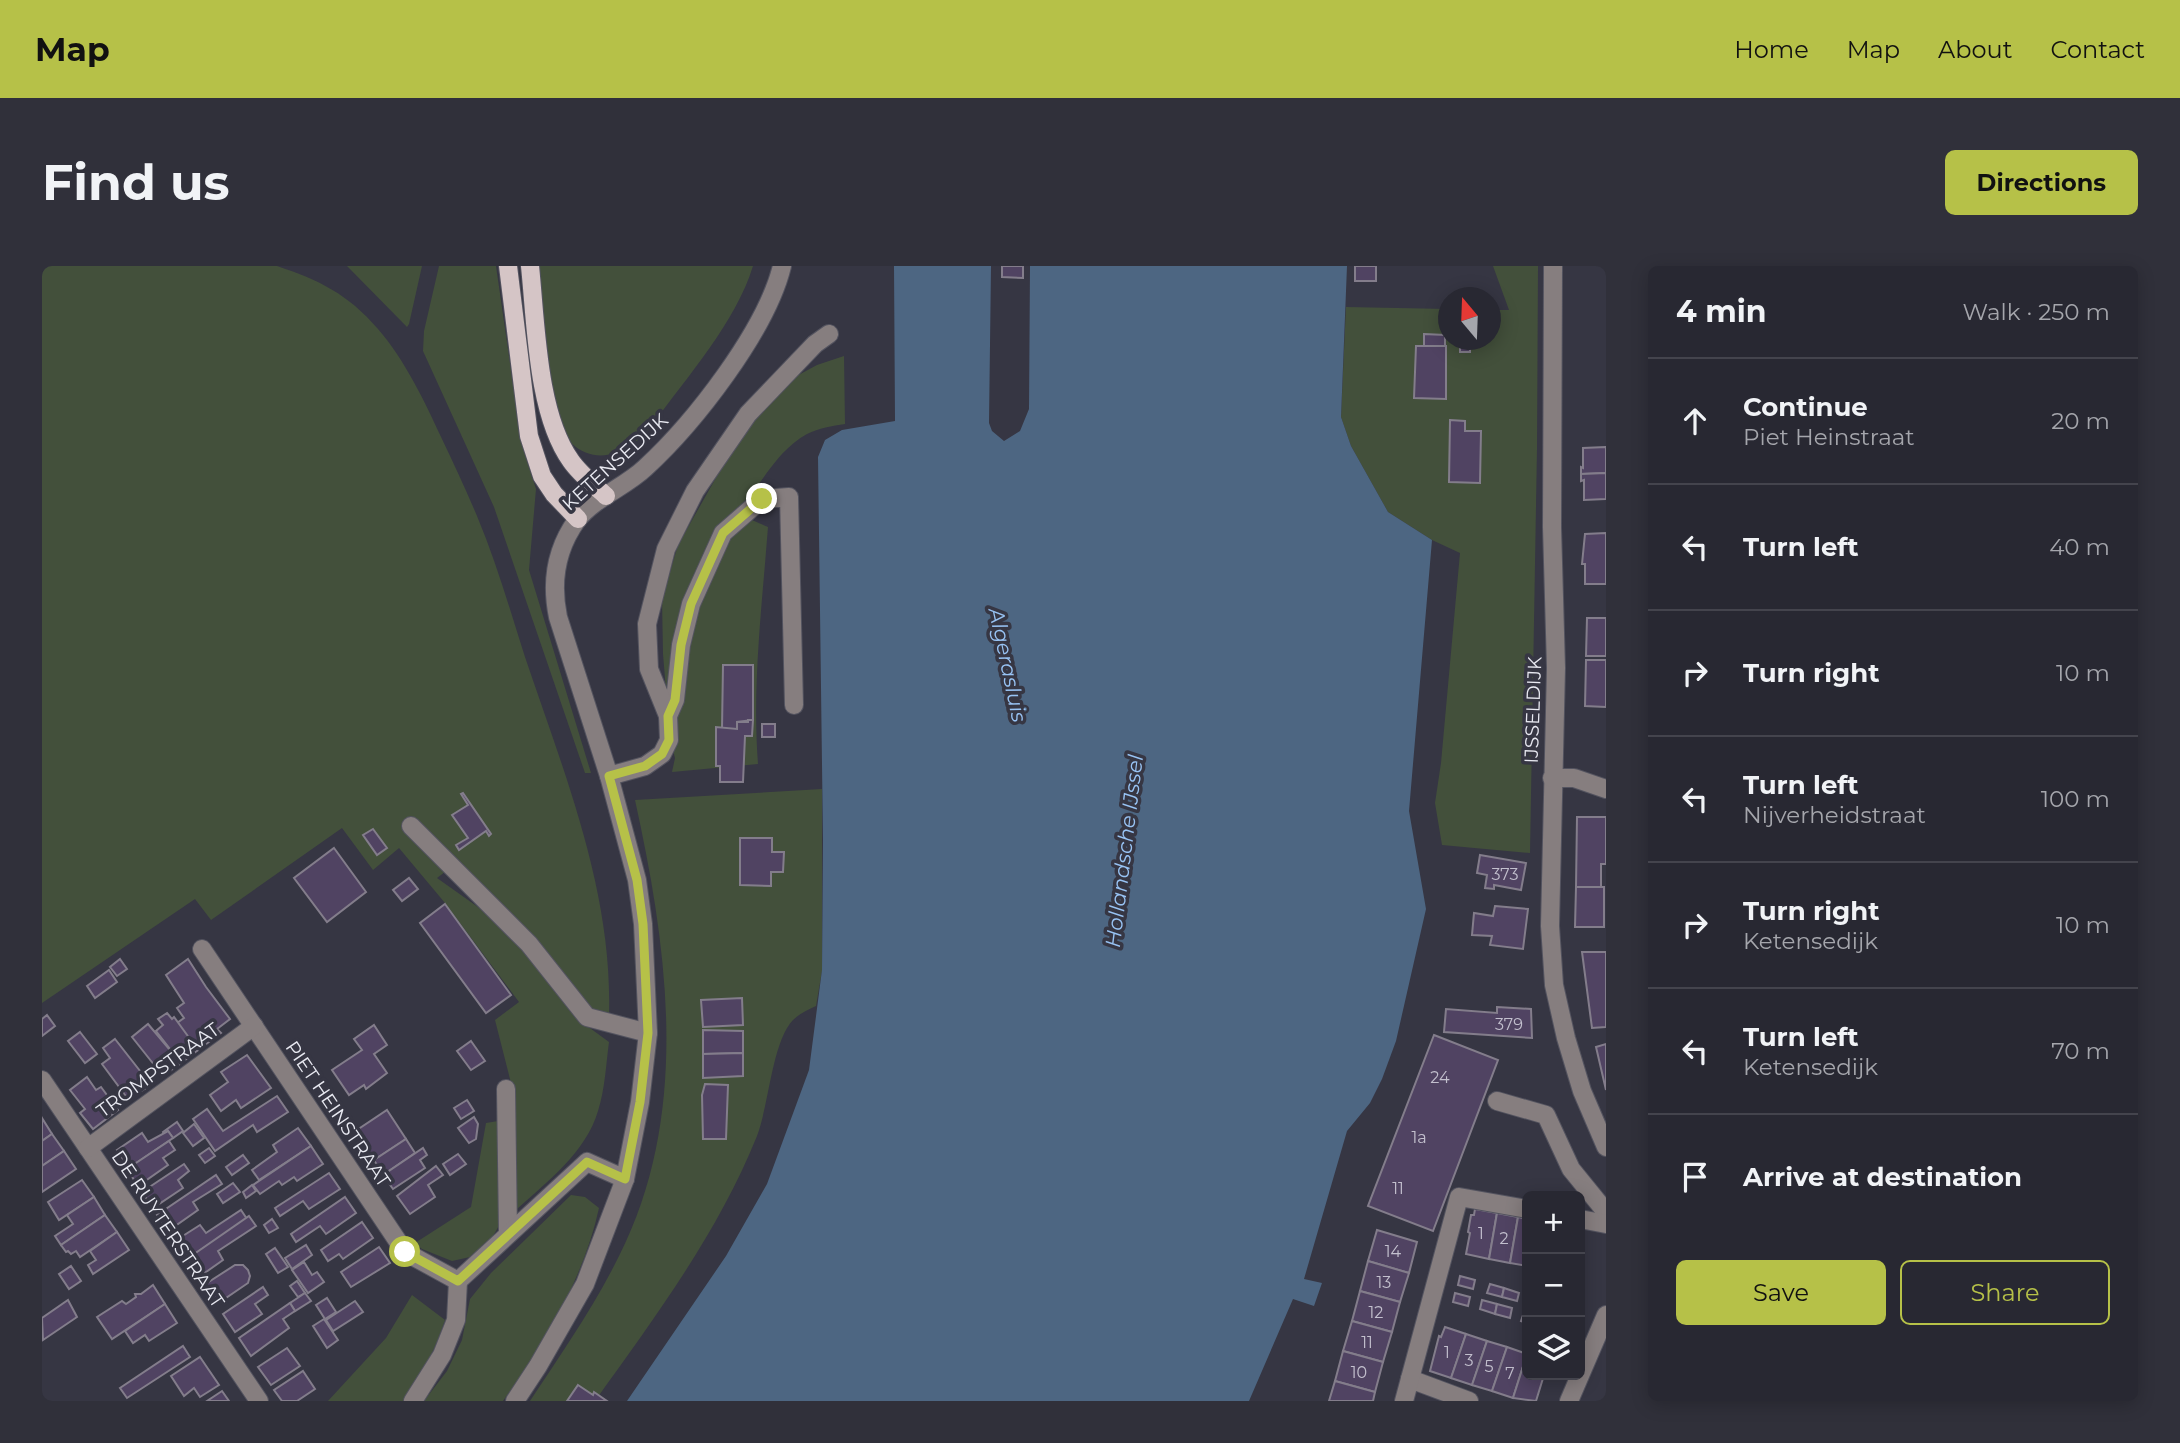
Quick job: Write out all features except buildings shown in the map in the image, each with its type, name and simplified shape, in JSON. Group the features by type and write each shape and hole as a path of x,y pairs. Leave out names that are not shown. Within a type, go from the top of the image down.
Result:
{"main road":[{"path":"508,266 529,436 542,476 554,494 578,519"},
{"path":"530,266 543,384 559,441 571,462 606,496"}],"street":[{"name":"KETENSEDIJK","path":"515,1401 586,1284 625,1179 640,1102 648,1033 643,924 637,880 609,776 558,617 554,574 563,545 578,519 643,470 692,419 757,326 779,279 782,266"},
{"name":"IJSSELDIJK","path":"1553,266 1552,527 1556,668 1550,926 1554,985 1566,1038 1582,1091 1606,1147"},
{"path":"609,776 645,766 662,754 669,740 668,716 649,669 647,624 666,549 695,491 748,414 829,334"},
{"path":"668,716 675,700 681,645 691,604 723,533 762,499 789,497 794,705"},
{"path":"1552,778 1574,778 1606,789"},
{"path":"411,826 529,944 587,1017 648,1033"},
{"name":"PIET HEINSTRAAT","path":"202,949 405,1252 458,1281"},
{"name":"TROMPSTRAAT","path":"88,1148 254,1026"},
{"name":"DE RUYTERSTRAAT","path":"42,1080 259,1401"},
{"path":"506,1089 508,1233"},
{"path":"1497,1101 1546,1115 1571,1169 1606,1212"},
{"path":"413,1401 442,1355 456,1320 458,1281 587,1162 625,1179"},
{"path":"1404,1401 1460,1197 1522,1208"},
{"path":"1585,1220 1606,1224"},
{"path":"1569,1401 1606,1315"},
{"path":"1410,1379 1469,1401"}],"green space":[{"path":"42,266 277,266 320,283 355,306 388,341 421,396 469,497 497,568 570,789 583,833 603,923 609,1016 594,1014 458,862 437,878 492,917 538,961 583,1023 609,1042 602,1094 592,1126 575,1153 517,1209 514,1198 512,1087 495,1020 519,1002 445,903 399,848 373,870 342,828 211,920 195,899 42,1003"},
{"path":"347,266 422,266 407,327"},
{"path":"439,266 496,266 524,452 536,489 529,570 591,773 585,773 494,507 423,351 424,331"},
{"path":"537,266 753,266 723,328 652,425 625,449 593,455 571,443 556,419"},
{"path":"1493,266 1538,266 1530,853 1442,845 1435,803 1460,553 1432,540 1388,512 1351,446 1341,417 1346,307 1438,309 1438,350 1501,350 1501,310 1509,310"},
{"path":"844,356 845,424 816,430 796,441 777,459 738,514 768,527 757,675 758,764 672,772 675,758 670,738 663,654 662,599 678,545 748,428 793,378 817,365"},
{"path":"822,789 822,971 816,1006 793,1020 780,1043 761,1123 741,1172 724,1207 684,1273 595,1401 530,1401 588,1312 619,1256 642,1202 657,1146 664,1089 666,1031 663,973 657,915 635,800"},
{"path":"498,1121 502,1220 492,1238 470,1257 452,1261 422,1249 415,1243 471,1207 486,1123"},
{"path":"571,1195 585,1197 599,1208 584,1259 548,1333 503,1401 424,1401 447,1371 462,1340 470,1299 491,1273"},
{"path":"412,1295 445,1320 428,1362 404,1401 328,1401 386,1338"}],"water":[{"path":"894,266 991,266 989,423 992,431 1004,441 1020,431 1029,409 1030,266 1347,266 1341,417 1351,446 1388,512 1432,540 1409,811 1426,909 1396,1041 1370,1103 1347,1131 1304,1279 1322,1283 1314,1306 1293,1299 1249,1401 627,1401 726,1256 767,1184 809,1070 822,970 818,457 825,440 842,430 895,421"}],"route":[{"path":"405,1252 458,1281 587,1162 625,1179 640,1102 648,1033 643,924 637,880 609,776 645,766 662,754 669,740 668,716 675,700 681,645 691,604 723,533 762,499"}],"water label":[{"name":"Algerasluis","path":"1008,665"},
{"name":"Hollandsche IJssel","path":"1124,851"}]}
